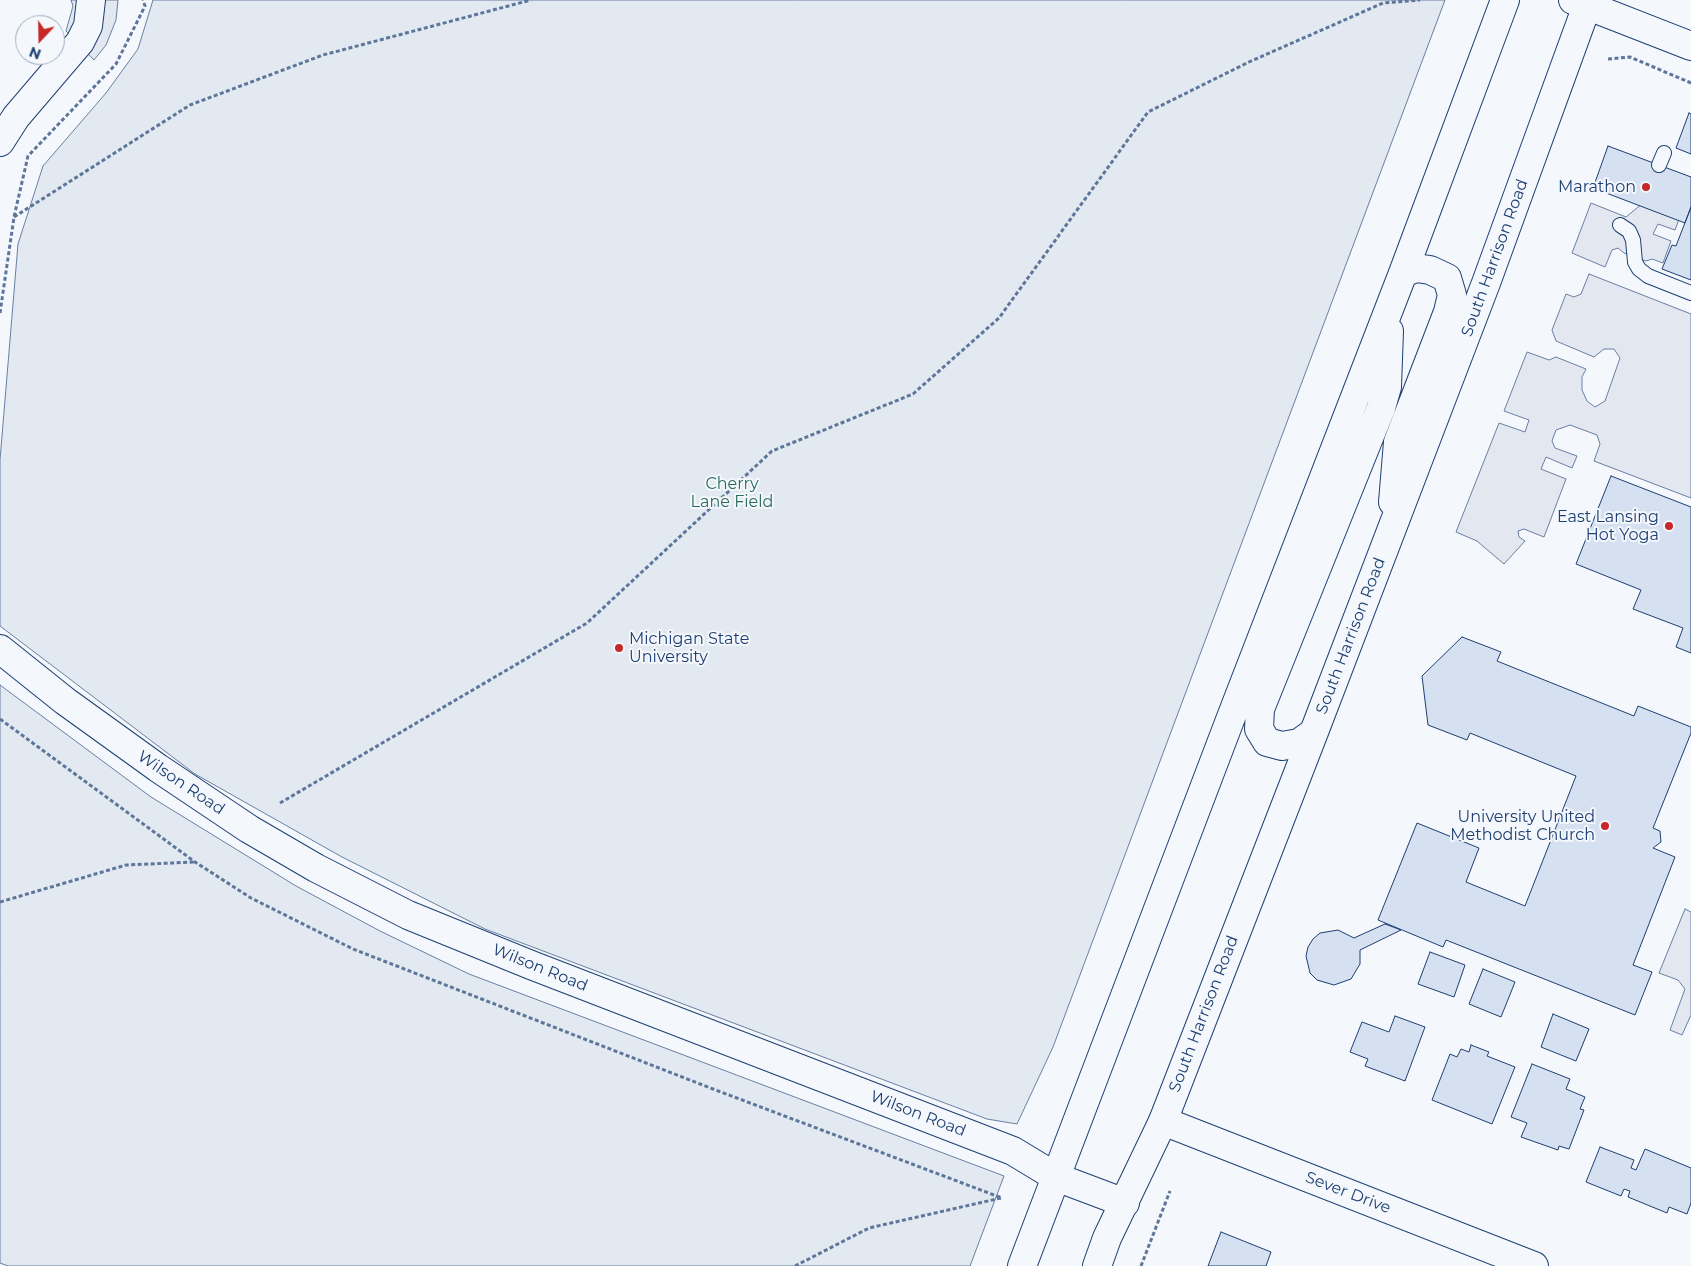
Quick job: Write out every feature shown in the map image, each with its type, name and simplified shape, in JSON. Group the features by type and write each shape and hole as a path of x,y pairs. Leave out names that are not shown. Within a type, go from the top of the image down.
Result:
{"street":[{"path":"0,142 16,117 80,42 88,26 91,0"},
{"path":"1022,1266 1403,273 1505,0"},
{"path":"1583,2 1691,46"},
{"name":"South Harrison Road","path":"1097,1266 1163,1121 1314,732 1486,283 1583,2"},
{"path":"1393,526 1393,489 1398,442 1448,312 1452,295 1447,278 1430,270 1416,268 1403,273"},
{"path":"1314,732 1299,743 1282,746 1267,742 1259,728 1260,709 1381,408 1387,388 1389,309"},
{"name":"Wilson Road","path":"0,650 65,701 158,768 249,829 316,868 400,911 530,965 1013,1151 1056,1177 1125,1203"},
{"name":"Sever Drive","path":"1163,1121 1534,1266"}],"lane":[{"path":"1620,225 1628,231 1632,240 1635,262 1639,270 1648,276 1691,292"}],"path":[{"path":"0,314 14,218 28,156 116,64 145,6 143,0"},
{"path":"14,218 190,104 324,55 531,0"},
{"path":"280,803 587,623 772,451 913,394 999,318 1148,112 1249,62 1383,3 1420,0"},
{"path":"1608,59 1630,57 1691,83"},
{"path":"0,719 195,862 251,898 353,949 713,1089 1002,1198 869,1228 795,1266"},
{"path":"0,902 126,866 195,862"},
{"path":"1141,1266 1170,1191"}],"green space":[{"name":"Cherry Lane Field","path":"153,0 1445,0 1053,1047 1017,1124 987,1119 485,929 342,857 195,774 0,626 0,460 18,244 43,166 106,93 138,49"},
{"path":"0,685 151,797 296,886 380,931 469,974 1004,1176 970,1266 8,1266 0,1263"}],"shaded area":[{"path":"71,0 118,0 116,20 106,45 94,60 66,31 73,6"},
{"path":"1660,189 1687,198 1675,230 1658,224 1653,234 1671,241 1663,263 1652,259 1646,261 1624,253 1618,248 1612,250 1605,267 1572,253 1591,203 1626,217"},
{"path":"1589,274 1691,314 1691,498 1594,461 1600,444 1597,435 1570,425 1556,430 1552,441 1555,448 1577,456 1572,468 1546,457 1541,469 1566,479 1544,537 1524,529 1518,531 1519,537 1525,541 1504,564 1477,541 1456,532 1499,423 1525,432 1529,420 1504,411 1527,352 1549,360 1556,357 1586,369 1582,377 1582,390 1587,401 1595,407 1605,401 1620,358 1614,349 1604,349 1594,357 1556,341 1552,330 1566,294 1574,297 1581,294"},
{"path":"1685,909 1691,912 1691,1015 1682,1035 1670,1030 1685,989 1678,980 1659,973"}],"building":[{"path":"1689,113 1691,114 1691,154 1676,148"},
{"path":"1608,146 1691,177 1691,207 1685,223 1593,188"},
{"path":"1691,207 1691,280 1662,269 1672,245 1676,246"},
{"path":"1611,476 1691,507 1691,653 1676,647 1683,628 1633,609 1641,590 1576,564"},
{"name":"University United Methodist Church","path":"1462,637 1501,652 1497,661 1634,716 1638,706 1691,727 1691,733 1653,828 1660,831 1661,842 1653,848 1675,857 1633,965 1652,972 1635,1015 1446,940 1443,947 1378,920 1417,823 1479,848 1466,882 1525,906 1576,776 1470,733 1467,740 1428,725 1422,676"},
{"path":"1385,924 1401,930 1360,950 1360,964 1351,979 1334,985 1317,980 1310,973 1306,956 1308,947 1320,933 1338,930 1354,938"},
{"path":"1430,952 1465,965 1454,997 1418,984"},
{"path":"1483,969 1515,982 1501,1017 1469,1004"},
{"path":"1553,1014 1589,1029 1576,1061 1541,1047"},
{"path":"1395,1016 1425,1027 1405,1081 1365,1066 1368,1059 1350,1052 1362,1022 1389,1032"},
{"path":"1471,1045 1489,1052 1487,1056 1515,1067 1492,1124 1432,1100 1450,1054 1457,1057 1461,1049 1469,1052"},
{"path":"1532,1064 1570,1079 1566,1089 1585,1097 1580,1109 1584,1110 1569,1149 1559,1146 1558,1150 1521,1137 1527,1123 1511,1117"},
{"path":"1600,1147 1634,1160 1631,1168 1636,1170 1645,1149 1691,1168 1691,1203 1687,1214 1669,1207 1667,1213 1628,1197 1630,1191 1624,1189 1621,1196 1586,1182"},
{"path":"1221,1232 1271,1252 1266,1266 1208,1266"}],"place":[{"name":"Marathon","path":"1646,187"},
{"name":"East Lansing Hot Yoga","path":"1669,526"},
{"name":"Michigan State University","path":"619,648"},
{"name":"University United Methodist Church","path":"1605,826"}]}
